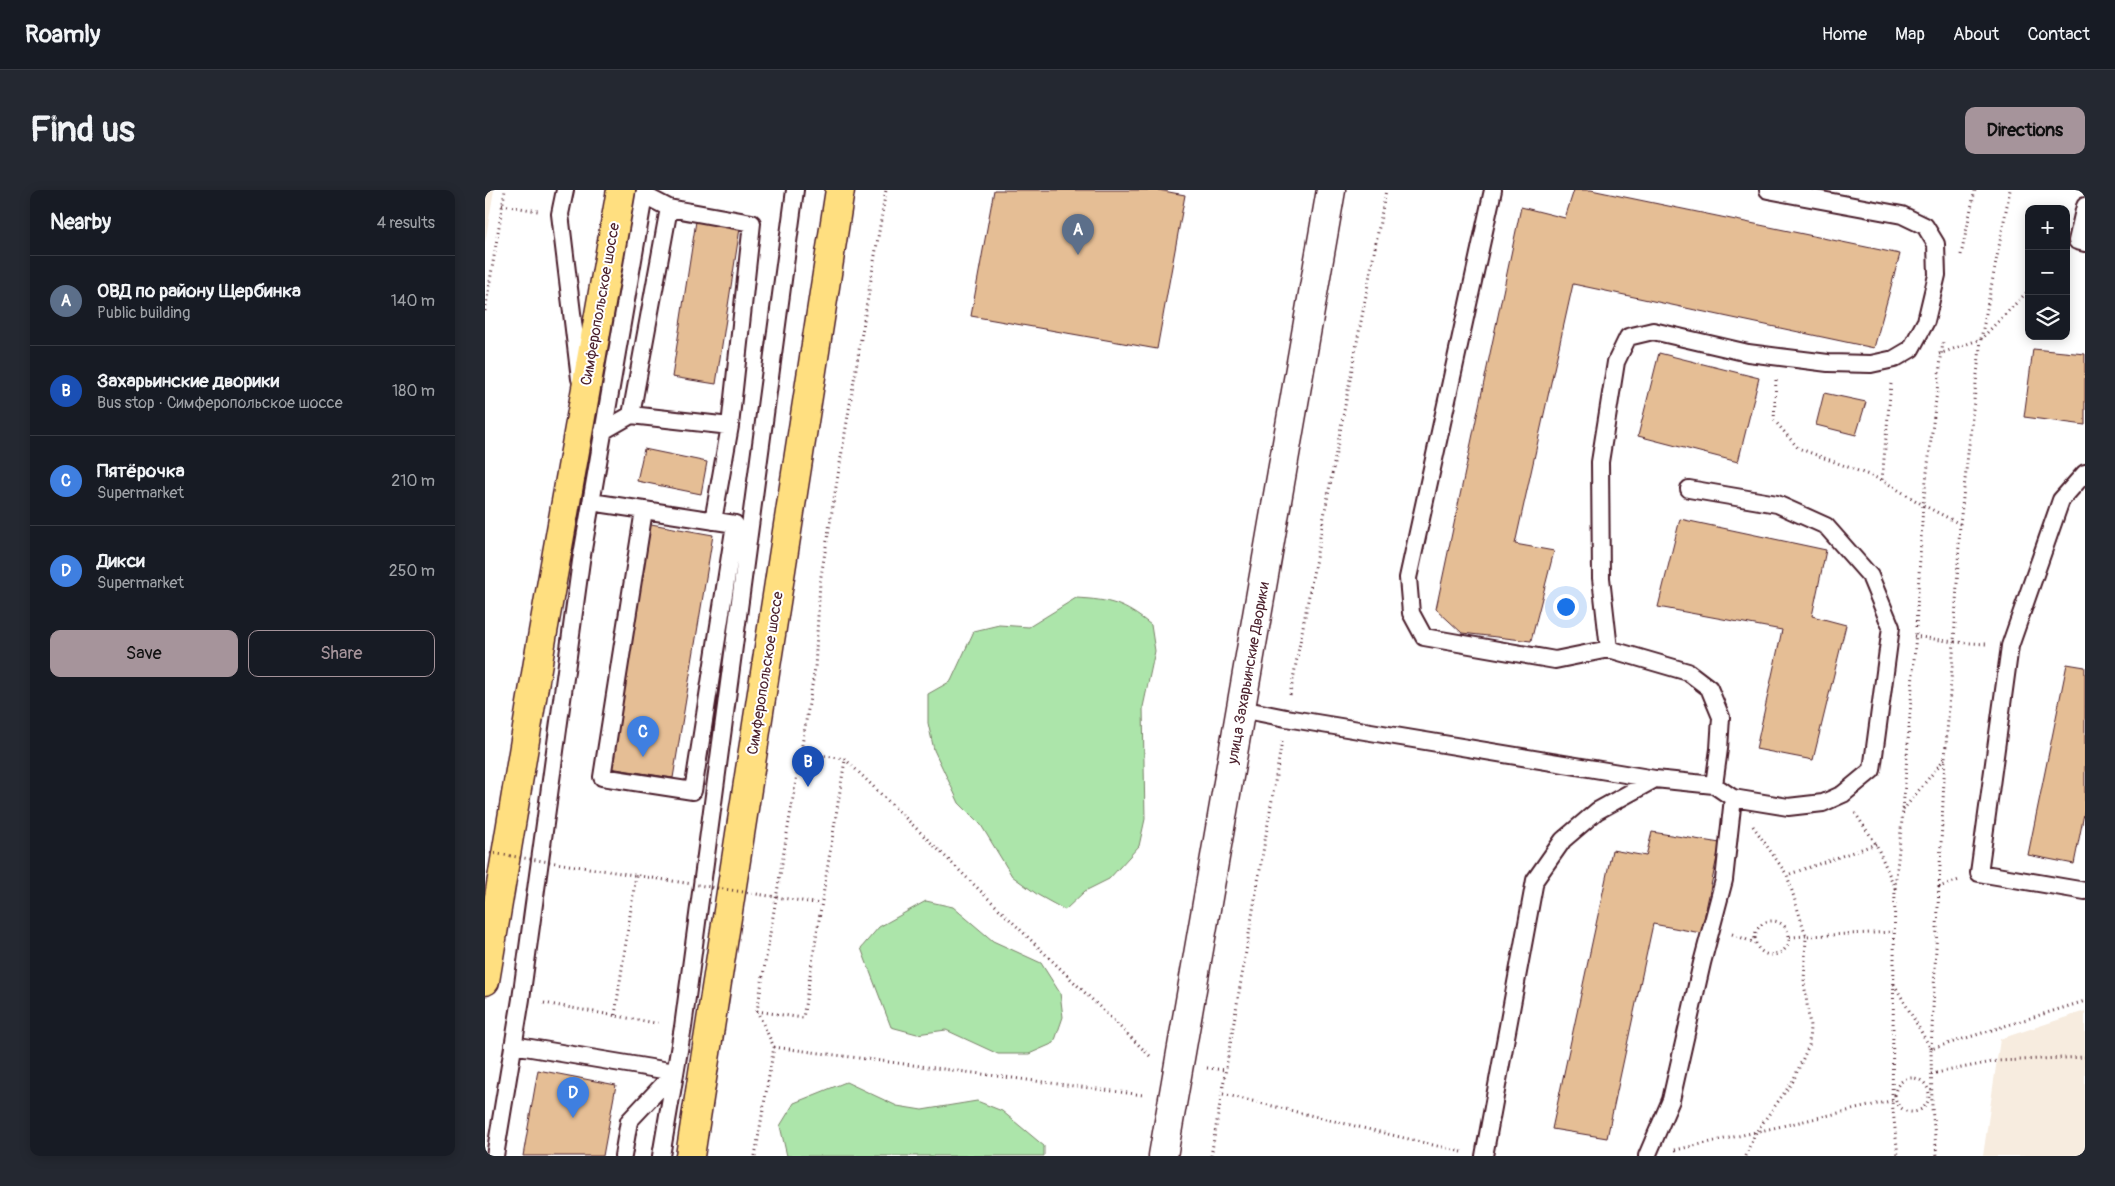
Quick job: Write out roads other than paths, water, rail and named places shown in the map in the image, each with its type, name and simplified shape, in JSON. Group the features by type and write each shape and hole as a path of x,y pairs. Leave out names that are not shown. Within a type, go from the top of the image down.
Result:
{"main road":[{"name":"Симферопольское шоссе","path":"690,1156 840,190"},
{"name":"Симферопольское шоссе","path":"485,981 583,404 636,192"}],"street":[{"name":"улица Захарьинские Дворики","path":"1163,1156 1331,190"}],"lane":[{"path":"565,190 560,214 583,404"},
{"path":"661,1156 683,1028 795,190"},
{"path":"1493,190 1409,578 1411,613 1424,637 1555,660 1609,649 1688,672 1709,688 1721,717 1714,785"},
{"path":"1609,649 1601,578 1600,462 1616,362 1628,336 1653,331 1748,353 1827,363 1871,364 1894,358 1911,349 1926,321 1937,275 1936,244 1925,226 1901,215 1768,190"},
{"path":"495,1156 521,999 581,561 603,431 636,192 669,208 752,223 730,426 713,521"},
{"path":"2085,206 2077,241 2085,243"},
{"path":"631,415 669,208"},
{"path":"603,431 631,415 730,426"},
{"path":"2085,473 2061,500 2010,646 1979,873 2085,891"},
{"path":"1241,709 1655,779 1714,785 1733,798 1788,807 1823,803 1843,794 1872,770 1891,627 1870,576 1826,526 1777,504 1689,489"},
{"path":"591,502 644,510 713,521 735,524 693,791 602,777 644,510"},
{"path":"1476,1155 1535,880 1563,840 1597,811 1655,779"},
{"path":"1647,1156 1671,1100 1702,962 1724,880 1733,798"},
{"path":"513,1045 675,1072"},
{"path":"623,1156 629,1121 675,1072"}],"place":[{"name":"ОВД по району Щербинка","path":"1078,255"},
{"name":"Пятёрочка","path":"643,757"},
{"name":"Захарьинские дворики","path":"808,787"},
{"name":"Дикси","path":"573,1118"}]}
